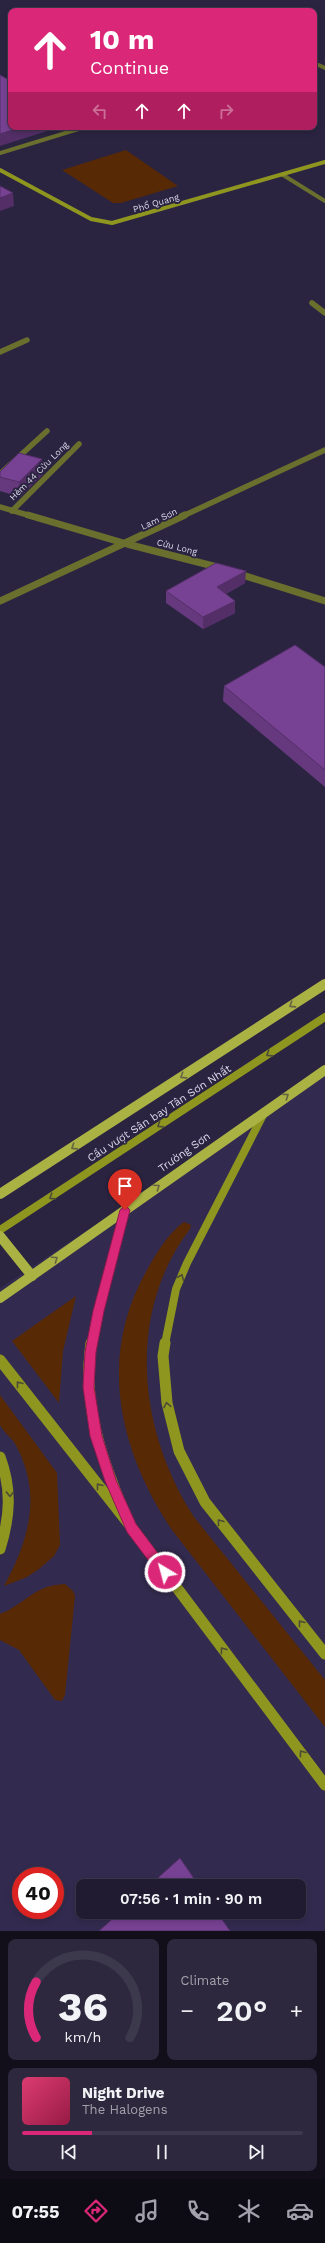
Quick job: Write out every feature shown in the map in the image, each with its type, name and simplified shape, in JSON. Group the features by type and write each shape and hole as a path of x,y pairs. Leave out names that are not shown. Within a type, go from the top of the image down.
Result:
{"main road":[{"path":"0,1194 325,984"},
{"name":"Trường Sơn","path":"0,1298 325,1070"},
{"path":"1,1231 32,1276"}],"street":[{"path":"0,153 75,130"},
{"name":"Phổ Quang","path":"0,170 90,219 112,223 325,162"},
{"path":"282,175 325,202"},
{"path":"312,303 325,313"},
{"path":"0,352 27,340"},
{"path":"0,474 47,431"},
{"name":"Hẻm 44 Cửu Long","path":"12,511 79,444"},
{"name":"Lam Sơn","path":"0,601 127,544 325,450"},
{"path":"314,456 325,458"},
{"name":"Cửu Long","path":"0,507 127,544 223,569 325,601"},
{"name":"Cầu vượt Sân bay Tân Sơn Nhất","path":"1,1231 325,1017"},
{"path":"265,1111 187,1263 176,1289 166,1333 163,1356 166,1403 179,1451 204,1502 325,1654"},
{"path":"125,1210 98,1311 91,1352 89,1387 96,1436 111,1481 132,1528"},
{"path":"0,1360 132,1528 325,1785"},
{"path":"0,1457 7,1473 10,1492 9,1513 0,1549"}],"shaded area":[{"path":"126,150 178,186 121,203 113,203 62,170"},
{"path":"325,1073 325,1931 0,1931 0,1288"},
{"path":"184,1222 191,1225 190,1229 169,1262 155,1298 148,1335 147,1373 151,1411 161,1448 175,1484 194,1517 325,1680 325,1727 172,1530 154,1500 139,1468 128,1436 121,1403 119,1370 122,1336 132,1303 147,1270 158,1251 168,1238"},
{"path":"76,1296 63,1351 59,1403 12,1341"},
{"path":"0,1395 57,1473 60,1545 54,1556 39,1569 27,1577 4,1586 12,1572 24,1541 28,1526 30,1494 28,1477 20,1454 14,1442 0,1425"},
{"path":"65,1584 73,1591 75,1596 65,1695 62,1701 55,1700 19,1650 0,1640 0,1614 9,1610 37,1591 54,1585"}],"building":[{"path":"0,75 8,79 8,130 13,130 0,134"},
{"path":"0,186 13,193 0,198"},
{"path":"19,453 42,459 19,482 0,477 0,472"},
{"path":"216,563 246,571 217,587 235,601 203,617 166,591"},
{"path":"295,645 325,667 325,770 224,686"},
{"path":"180,1858 194,1879 157,1879"},
{"path":"112,1919 222,1919 230,1931 99,1931"}],"route":[{"path":"125,1210 98,1311 91,1352 89,1387 96,1436 111,1481 132,1528 165,1572"}]}
